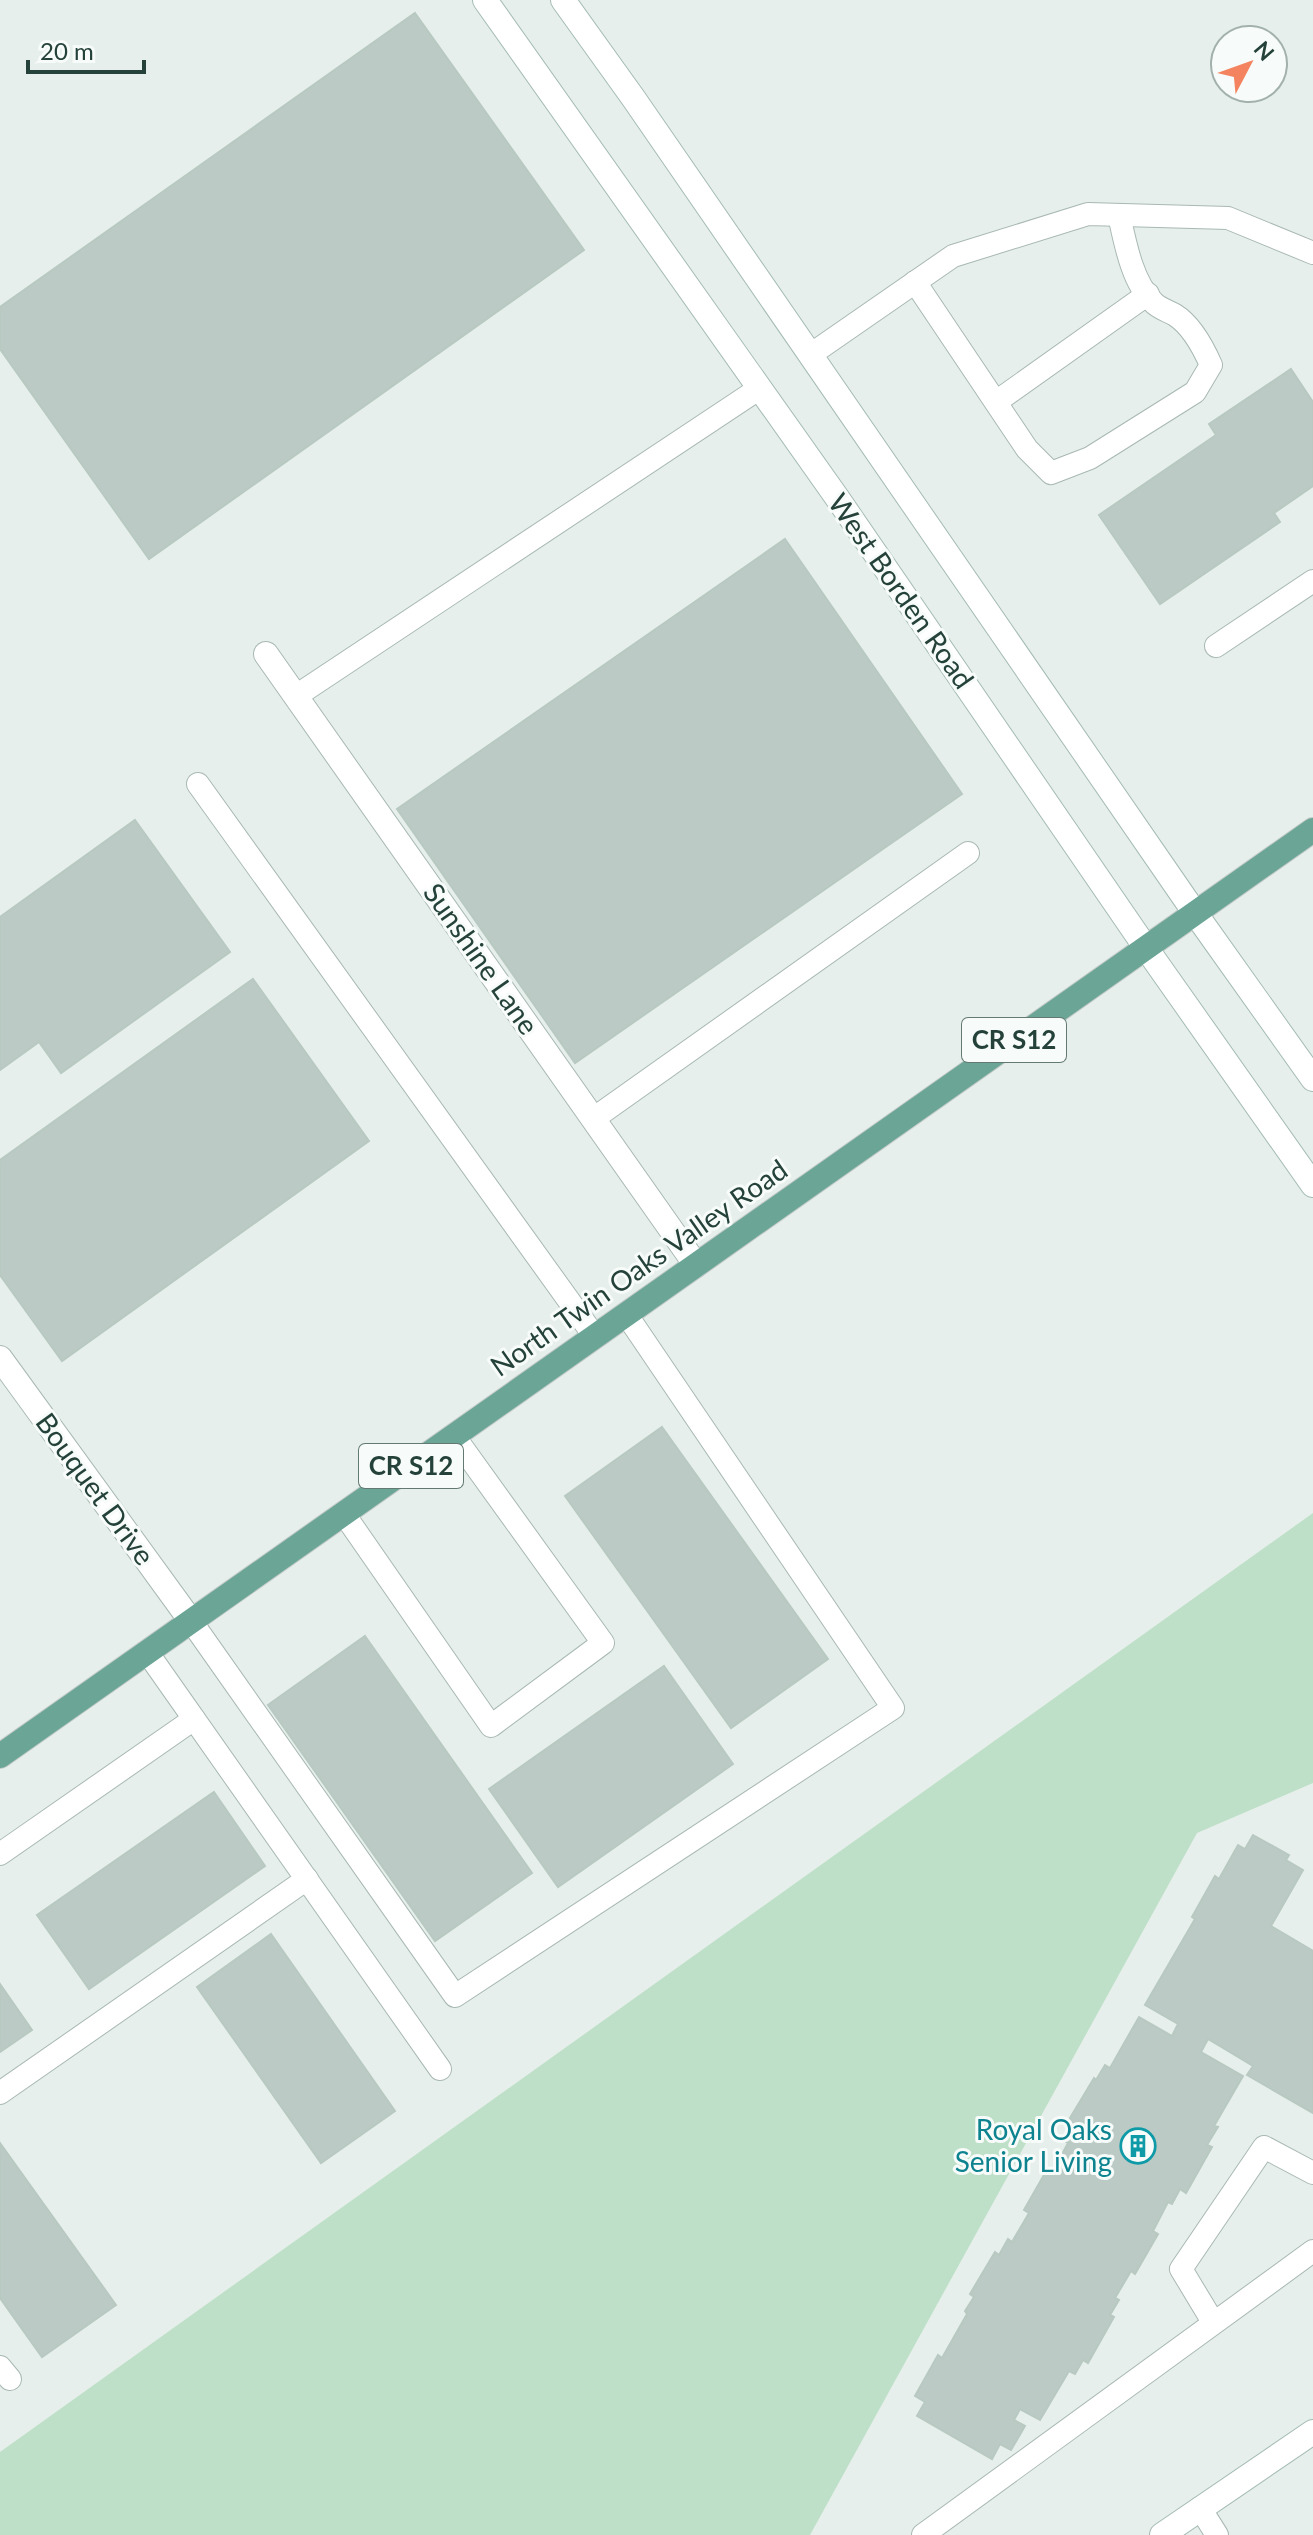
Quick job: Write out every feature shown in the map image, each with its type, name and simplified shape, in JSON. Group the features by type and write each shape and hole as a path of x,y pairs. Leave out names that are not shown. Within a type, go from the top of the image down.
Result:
{"main road":[{"name":"West Borden Road","path":"485,0 760,388 1313,1185"},
{"name":"West Borden Road","path":"563,0 1313,1079"},
{"name":"Sunshine Lane","path":"266,654 696,1265"},
{"name":"North Twin Oaks Valley Road","path":"0,1756 1313,830"},
{"name":"Bouquet Drive","path":"0,1358 191,1621"},
{"path":"1162,2535 1313,2432"}],"lane":[{"path":"810,355 953,256 1088,214 1228,218 1313,253"},
{"path":"915,282 1027,449 1051,473 1090,458 1195,392 1211,365 1203,346 1178,317 1153,303 1128,255 1119,215"},
{"path":"996,402 1148,294"},
{"path":"296,696 760,388"},
{"path":"1216,646 1313,581"},
{"path":"198,784 595,1337"},
{"path":"593,1119 968,853"},
{"path":"191,1621 455,1996 893,1708 626,1314"},
{"path":"344,1514 491,1726 603,1643 454,1436"},
{"path":"147,1652 440,2069"},
{"path":"0,1854 194,1719"},
{"path":"0,2093 307,1879"},
{"path":"1213,2322 1181,2269 1264,2147 1313,2173"},
{"path":"923,2535 1313,2251"},
{"path":"1200,2508 1217,2535"}],"green space":[{"path":"1313,1513 1313,1783 1197,1833 810,2535 0,2535 0,2452"}],"building":[{"path":"415,13 584,250 149,559 0,349 0,307"},
{"path":"1291,369 1313,402 1313,486 1274,513 1280,522 1160,604 1099,515 1216,435 1209,424"},
{"path":"785,539 962,794 575,1063 397,809"},
{"path":"135,820 230,952 61,1073 39,1042 0,1070 0,917"},
{"path":"253,979 369,1141 62,1361 0,1275 0,1160"},
{"path":"662,1427 828,1659 731,1728 565,1496"},
{"path":"365,1636 532,1873 435,1941 268,1705"},
{"path":"664,1666 733,1764 558,1887 489,1789"},
{"path":"214,1792 265,1866 89,1989 37,1915"},
{"name":"Royal Oaks Senior Living","path":"1253,1835 1289,1855 1286,1860 1303,1870 1271,1926 1313,1951 1313,2113 1247,2075 1253,2066 1208,2039 1201,2052 1243,2076 1214,2126 1218,2127 1207,2145 1212,2147 1186,2193 1180,2189 1172,2204 1168,2202 1153,2231 1158,2234 1135,2274 1131,2271 1115,2298 1119,2300 1110,2315 1114,2317 1088,2363 1083,2360 1075,2374 1069,2371 1040,2420 1020,2409 1014,2420 1025,2426 1011,2450 1000,2444 992,2459 917,2416 925,2402 915,2396 938,2355 942,2358 967,2314 965,2311 974,2297 970,2294 995,2252 999,2255 1008,2239 1012,2242 1029,2213 1024,2210 1048,2168 1053,2171 1068,2143 1063,2140 1072,2125 1067,2123 1094,2078 1096,2080 1105,2065 1110,2068 1139,2017 1172,2036 1178,2024 1145,2005 1195,1919 1192,1917 1215,1876 1219,1879 1238,1845 1245,1849"},
{"path":"271,1934 395,2111 321,2163 197,1987"},
{"path":"0,1984 32,2030 0,2052"},
{"path":"0,2143 116,2305 42,2357 0,2298"}],"place":[{"name":"Royal Oaks Senior Living","path":"1138,2146"}]}
